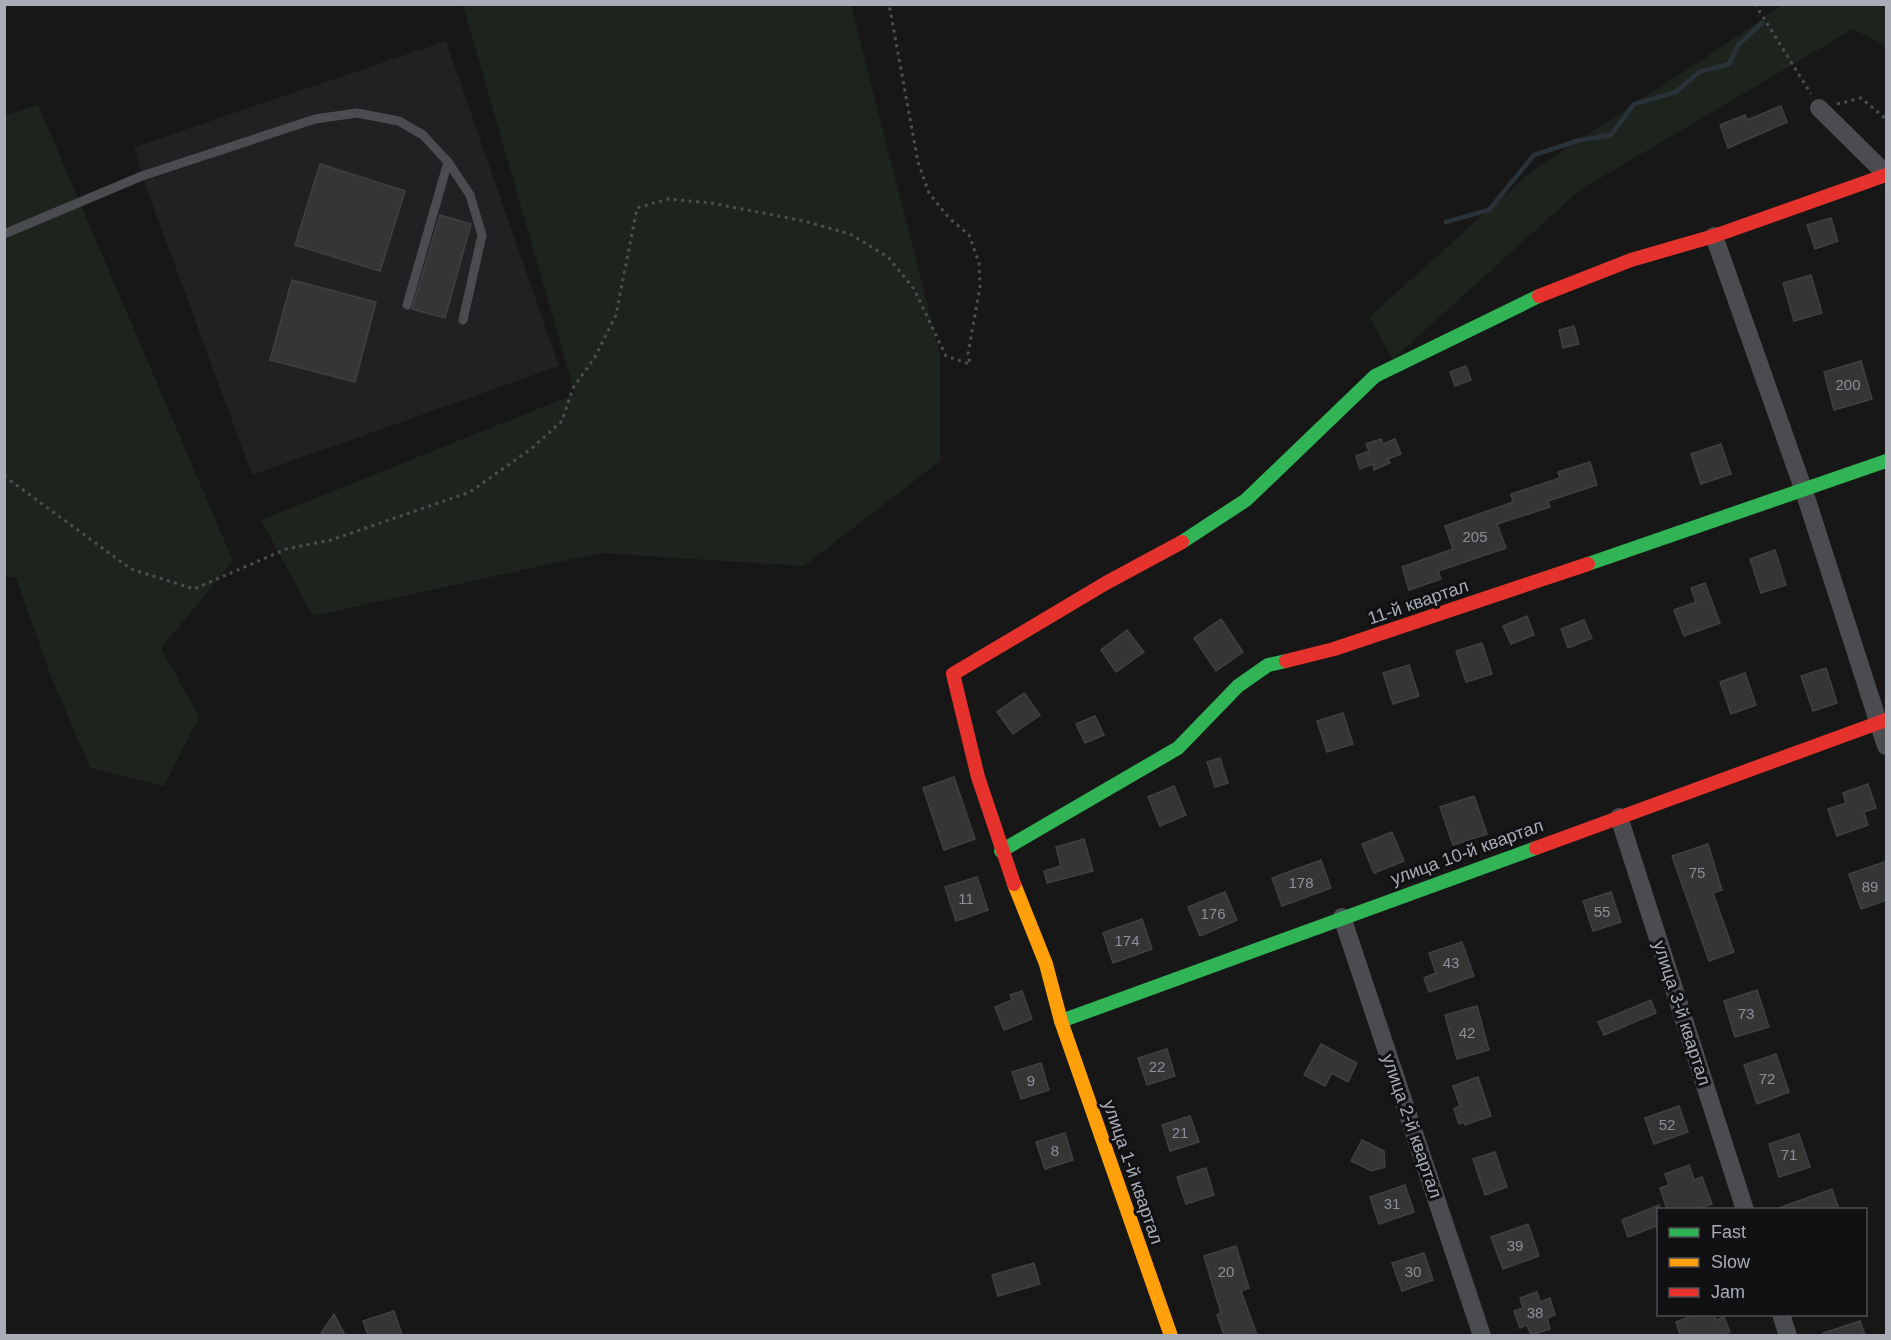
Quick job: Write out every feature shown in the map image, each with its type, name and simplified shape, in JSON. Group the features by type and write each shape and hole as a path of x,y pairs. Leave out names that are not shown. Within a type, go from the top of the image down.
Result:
{"street":[{"path":"1820,108 1887,175 1714,236 1883,721 1887,746"},
{"name":"улица 1-й квартал","path":"1171,1335 1061,1021 1046,964 1001,851 978,777 953,674 1046,617 1186,540 1246,501 1375,376 1535,297 1631,260 1714,236"},
{"name":"11-й квартал","path":"1001,851 1178,748 1238,686 1268,665 1334,649 1804,491 1887,460"},
{"name":"улица 10-й квартал","path":"1061,1021 1883,721"},
{"name":"улица 3-й квартал","path":"1619,817 1745,1208"},
{"name":"улица 2-й квартал","path":"1342,917 1482,1335"},
{"path":"1782,1316 1788,1335"}],"lane":[{"path":"4,234 142,176 315,119 357,113 399,121 423,135 448,162 470,195 482,235 463,320"},
{"path":"407,305 448,162"}],"path":[{"path":"4,476 131,569 194,589 286,549 331,540 470,492 531,449 562,421 573,388 595,357 616,315 637,208 668,199 711,203 804,221 850,234 888,257 914,289 946,356 970,364 968,354 980,287 979,263 969,235 949,218 929,193 918,162 889,4"},
{"path":"1755,4 1820,108 1861,98 1887,119"}],"shaded area":[{"path":"463,5 851,5 940,355 940,461 804,566 600,553 313,616 261,520 575,394"},
{"path":"1782,5 1886,5 1886,46 1853,29 1580,190 1393,359 1369,317 1533,170"},
{"path":"446,41 559,366 252,475 142,176 134,147"},
{"path":"38,105 233,561 161,648 199,717 164,786 90,768 51,676 16,578 5,576 4,116"}],"building":[{"path":"1781,106 1787,122 1728,148 1720,125 1745,115 1747,120"},
{"path":"320,164 405,191 380,271 295,245"},
{"path":"440,215 471,224 445,318 412,309"},
{"path":"1831,218 1838,241 1815,249 1807,225"},
{"path":"1811,275 1822,313 1794,321 1783,283"},
{"path":"292,280 376,302 355,382 270,360"},
{"path":"1574,326 1579,344 1563,348 1559,330"},
{"path":"1861,361 1872,399 1834,410 1824,372"},
{"path":"1466,366 1471,380 1455,386 1450,372"},
{"path":"1381,439 1383,444 1395,439 1401,454 1388,459 1390,463 1374,470 1373,464 1360,469 1356,456 1369,451 1366,444"},
{"path":"1721,444 1731,474 1701,484 1691,454"},
{"path":"1590,462 1597,485 1548,501 1550,507 1497,524 1506,548 1438,571 1441,579 1409,590 1402,567 1453,549 1445,526 1513,502 1511,494 1560,478 1558,472"},
{"path":"1775,550 1786,585 1761,593 1750,559"},
{"path":"1705,583 1720,623 1684,636 1674,610 1696,602 1691,588"},
{"path":"1527,616 1534,635 1511,644 1503,626"},
{"path":"1221,619 1243,652 1216,671 1194,638"},
{"path":"1584,620 1592,638 1568,648 1561,629"},
{"path":"1127,630 1144,652 1116,672 1101,650"},
{"path":"1482,643 1492,674 1466,682 1456,651"},
{"path":"1409,665 1419,696 1393,704 1383,673"},
{"path":"1826,668 1837,703 1813,711 1801,676"},
{"path":"1745,673 1756,705 1731,714 1720,682"},
{"path":"1024,693 1040,715 1013,734 997,712"},
{"path":"1343,713 1353,744 1327,752 1317,721"},
{"path":"1095,716 1104,735 1085,743 1076,724"},
{"path":"1220,758 1228,783 1215,787 1207,762"},
{"path":"954,777 975,839 944,850 923,788"},
{"path":"1868,784 1876,808 1864,812 1868,825 1837,836 1828,809 1846,803 1843,793"},
{"path":"1174,786 1186,815 1160,826 1148,797"},
{"path":"1474,796 1487,834 1453,845 1440,807"},
{"path":"1392,832 1404,861 1374,873 1362,844"},
{"path":"1084,839 1093,871 1047,883 1044,871 1061,866 1056,847"},
{"path":"1708,844 1722,890 1713,893 1734,952 1709,961 1672,856"},
{"path":"1321,860 1331,888 1282,906 1272,878"},
{"path":"1887,861 1887,900 1861,909 1849,874"},
{"path":"977,877 988,910 956,921 945,887"},
{"path":"1225,892 1237,920 1200,936 1188,907"},
{"path":"1611,892 1621,922 1593,931 1583,901"},
{"path":"1142,919 1152,949 1113,963 1103,933"},
{"path":"1462,942 1474,976 1429,992 1424,978 1436,973 1429,953"},
{"path":"1757,990 1769,1027 1735,1037 1724,1001"},
{"path":"1022,991 1032,1019 1004,1030 995,1007 1012,1000 1010,995"},
{"path":"1651,1000 1656,1013 1604,1035 1598,1022"},
{"path":"1477,1006 1489,1050 1457,1059 1445,1015"},
{"path":"1321,1044 1357,1063 1348,1082 1332,1073 1325,1086 1304,1075"},
{"path":"1167,1049 1175,1076 1147,1085 1138,1058"},
{"path":"1776,1054 1789,1092 1757,1104 1744,1065"},
{"path":"1041,1063 1049,1090 1021,1099 1012,1072"},
{"path":"1478,1077 1491,1116 1465,1125 1465,1122 1459,1124 1454,1109 1460,1106 1453,1086"},
{"path":"1679,1106 1688,1132 1654,1144 1645,1118"},
{"path":"1190,1116 1199,1142 1170,1151 1162,1125"},
{"path":"1065,1133 1073,1160 1045,1169 1036,1142"},
{"path":"1799,1134 1810,1167 1779,1177 1769,1144"},
{"path":"1362,1140 1384,1151 1385,1167 1372,1171 1351,1161"},
{"path":"1495,1152 1507,1187 1485,1195 1473,1159"},
{"path":"1689,1165 1694,1180 1702,1177 1712,1204 1699,1208 1667,1208 1660,1188 1669,1185 1665,1174"},
{"path":"1206,1168 1214,1195 1186,1204 1177,1177"},
{"path":"1405,1185 1414,1212 1379,1224 1370,1197"},
{"path":"1832,1189 1839,1208 1779,1208"},
{"path":"1659,1205 1657,1226 1628,1237 1622,1220"},
{"path":"1528,1224 1539,1256 1503,1269 1491,1237"},
{"path":"1236,1246 1249,1288 1241,1291 1257,1335 1224,1335 1217,1315 1221,1313 1204,1256"},
{"path":"1424,1253 1433,1280 1402,1291 1392,1263"},
{"path":"1034,1263 1040,1284 998,1296 992,1275"},
{"path":"1537,1292 1540,1302 1550,1298 1555,1315 1547,1318 1550,1329 1531,1335 1527,1325 1520,1328 1514,1311 1523,1308 1520,1298"},
{"path":"394,1311 402,1335 368,1335 363,1321"},
{"path":"334,1314 345,1335 320,1335"},
{"path":"1692,1316 1715,1316 1716,1320 1724,1317 1730,1332 1721,1335 1680,1335 1676,1322"},
{"path":"1860,1321 1865,1335 1823,1335 1823,1333"}],"waterway":[{"path":"1446,222 1489,210 1534,155 1580,140 1611,135 1634,104 1676,92 1699,72 1729,64 1739,44 1762,23"}],"traffic: fast":[{"path":"1182,542 1246,500 1375,376 1539,296"},
{"path":"1588,564 1886,461"},
{"path":"1001,851 1178,748 1238,686 1268,665 1286,661"},
{"path":"1061,1021 1536,848"}],"traffic: slow":[{"path":"1014,884 1046,964 1061,1021 1171,1336"}],"traffic: jam":[{"path":"1539,296 1631,260 1714,236 1886,175"},
{"path":"1014,884 978,777 953,674 1106,583 1182,542"},
{"path":"1286,661 1334,649 1588,564"},
{"path":"1536,848 1886,720"}]}
